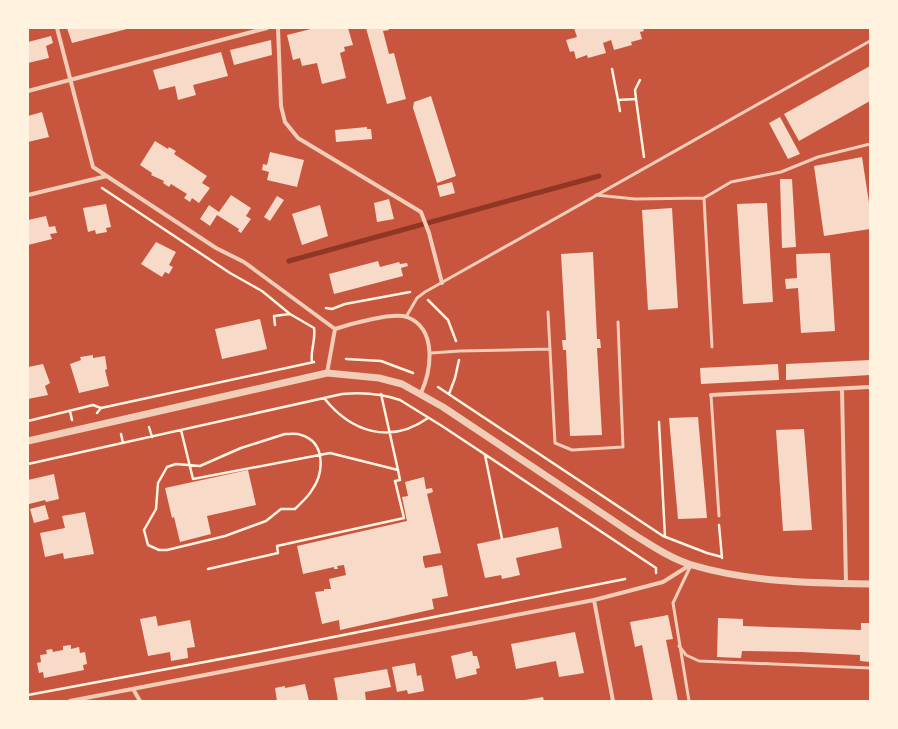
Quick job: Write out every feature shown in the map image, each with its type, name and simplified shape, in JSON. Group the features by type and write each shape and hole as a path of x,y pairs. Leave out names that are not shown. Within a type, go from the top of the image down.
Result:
{"street":[{"path":"57,28 92,167 216,248 244,262 335,329"},
{"path":"28,91 267,28"},
{"path":"278,28 281,106 285,122 298,138 421,212 429,233 442,283"},
{"path":"28,195 107,176"},
{"path":"335,329 384,317 406,317 417,324 422,331 431,353 427,380 420,393"},
{"path":"327,373 335,329"},
{"path":"28,441 327,373 379,378 402,384 420,393 654,548 691,565 723,572 779,580 870,584"},
{"path":"712,395 870,387"},
{"path":"842,389 846,583"},
{"path":"70,701 594,600 663,582 691,565"},
{"path":"594,600 613,701"},
{"path":"133,689 140,701"}],"lane":[{"path":"406,317 418,298 442,283 870,41"},
{"path":"596,195 635,199 704,198 731,182 781,172 818,157 870,144"},
{"path":"704,198 712,347"},
{"path":"548,312 556,443 572,450 623,447 618,322"},
{"path":"431,353 550,349"},
{"path":"712,395 718,516"},
{"path":"689,701 673,603 691,565"},
{"path":"679,646 686,654 699,661 870,668"}],"path":[{"path":"612,69 620,111"},
{"path":"640,80 635,90 645,168"},
{"path":"618,100 636,99"},
{"path":"102,188 230,273 253,286 290,314 314,328 316,340 311,353 312,362"},
{"path":"326,308 332,309 345,304 410,292 422,295 441,311 448,320 458,351 459,363 449,394"},
{"path":"275,325 274,316 290,314"},
{"path":"346,359 381,362 413,373"},
{"path":"28,421 93,405 101,408 317,362"},
{"path":"438,387 665,537 707,554 722,557"},
{"path":"28,464 324,398 364,392 381,394 400,400 485,454 656,568 657,573 651,574"},
{"path":"208,569 278,553 277,546 404,518 395,481 400,480 381,394"},
{"path":"324,398 334,411 348,422 367,430 390,432 418,426 428,418"},
{"path":"95,416 101,408"},
{"path":"70,411 72,421"},
{"path":"659,422 665,537"},
{"path":"149,427 152,437"},
{"path":"181,430 193,479 330,453 398,470"},
{"path":"121,434 123,443"},
{"path":"285,434 301,435 315,444 320,455 320,474 312,490 295,509 280,509 266,521 226,536 167,550 152,548 148,545 144,530 156,509 158,483 167,467 176,464 190,465 200,466 241,448 285,434"},
{"path":"485,454 502,539"},
{"path":"718,516 723,572"},
{"path":"28,695 258,652 629,579"}],"building":[{"path":"67,28 127,28 127,29 72,43"},
{"path":"315,28 348,28 353,45 344,47 345,51 340,53 346,78 322,84 317,63 302,66 300,58 293,60 287,35"},
{"path":"366,28 388,28 389,30 383,31 389,54 394,53 406,99 387,104"},
{"path":"574,28 643,28 644,31 640,32 642,39 631,42 632,45 614,50 611,40 603,43 606,53 588,58 587,55 576,59 574,51 570,52 566,40 577,37"},
{"path":"51,36 53,43 46,46 49,58 28,63 28,42"},
{"path":"271,40 272,55 234,65 230,50"},
{"path":"221,52 228,76 193,85 196,95 178,100 175,86 159,90 153,70"},
{"path":"870,66 870,101 799,141 784,114"},
{"path":"431,96 456,176 437,183 413,108 414,102"},
{"path":"42,112 49,137 28,142 28,116"},
{"path":"780,117 800,154 788,159 769,123"},
{"path":"367,127 367,129 371,129 372,139 336,142 335,130"},
{"path":"155,141 168,149 169,147 176,151 174,154 207,176 202,183 210,188 199,203 192,198 190,202 184,198 187,194 171,184 169,187 163,183 164,181 151,175 152,173 140,165"},
{"path":"270,152 304,160 297,187 267,180 269,172 262,170 263,164 267,165"},
{"path":"862,157 870,209 870,229 824,236 814,166"},
{"path":"780,179 792,179 796,247 782,248"},
{"path":"452,182 455,193 440,197 437,186"},
{"path":"231,195 251,208 246,216 251,219 241,233 238,231 239,229 217,215 210,226 200,219 209,205 219,212"},
{"path":"277,196 284,200 270,221 264,217"},
{"path":"389,199 394,219 377,222 374,203"},
{"path":"767,203 773,302 743,304 737,204"},
{"path":"106,204 111,227 106,228 107,232 96,234 95,230 88,232 83,208"},
{"path":"320,205 328,236 302,245 292,214"},
{"path":"672,208 678,308 648,310 642,210"},
{"path":"46,216 49,227 55,226 57,233 50,234 52,239 28,245 28,220"},
{"path":"156,242 176,252 169,265 173,267 169,274 165,272 162,277 141,264"},
{"path":"593,252 597,339 600,339 601,348 597,348 602,435 570,436 566,350 563,350 562,340 566,340 561,254"},
{"path":"830,253 835,331 801,333 798,288 786,289 785,279 797,278 796,254"},
{"path":"378,261 380,267 399,262 400,264 407,263 408,266 401,268 403,276 334,294 329,274"},
{"path":"260,319 267,349 222,359 215,329"},
{"path":"93,355 93,358 105,356 107,369 105,370 109,386 79,393 70,364 81,360 80,357"},
{"path":"870,360 870,375 786,380 786,364"},
{"path":"43,364 50,383 45,386 48,395 28,399 28,367"},
{"path":"778,364 779,380 701,384 700,368"},
{"path":"698,417 707,518 678,519 669,418"},
{"path":"804,429 812,530 783,531 776,430"},
{"path":"248,470 256,505 207,516 211,534 180,542 174,517 172,518 165,488"},
{"path":"54,474 59,499 46,502 45,500 29,504 28,480"},
{"path":"424,477 426,489 432,488 433,492 427,494 441,553 423,556 423,560 425,568 442,565 448,596 432,599 434,609 340,630 339,620 322,624 315,592 324,591 324,589 331,589 329,579 346,575 344,565 337,566 338,569 334,569 334,567 303,574 297,546 407,521 402,497 408,496 405,482"},
{"path":"45,505 49,519 34,523 30,509"},
{"path":"85,512 94,554 64,559 63,553 45,557 40,533 65,528 62,516"},
{"path":"558,527 562,548 516,558 520,575 502,579 501,575 485,578 477,544"},
{"path":"668,615 673,639 666,640 678,701 653,701 642,645 635,647 630,622"},
{"path":"156,616 158,626 190,620 195,647 187,648 188,658 171,661 170,652 148,656 140,619"},
{"path":"718,618 743,619 743,626 861,630 861,623 870,623 870,662 860,661 860,655 801,652 742,651 741,658 717,657"},
{"path":"575,632 584,673 559,677 556,661 516,669 511,644"},
{"path":"71,645 71,649 79,647 80,653 85,652 87,664 83,665 84,670 44,678 43,672 39,673 37,663 41,662 40,655 47,654 46,650 52,649 53,652 63,650 63,646"},
{"path":"472,651 473,656 477,656 480,668 476,669 477,674 456,679 451,656"},
{"path":"415,663 417,676 421,675 424,691 408,694 407,690 397,692 392,667"},
{"path":"387,669 391,687 365,692 366,701 338,701 334,678"},
{"path":"305,684 309,701 277,701 275,688 285,686 285,688"},
{"path":"543,697 544,701 525,701 525,700"}],"waterway":[{"path":"289,261 599,176"}]}
